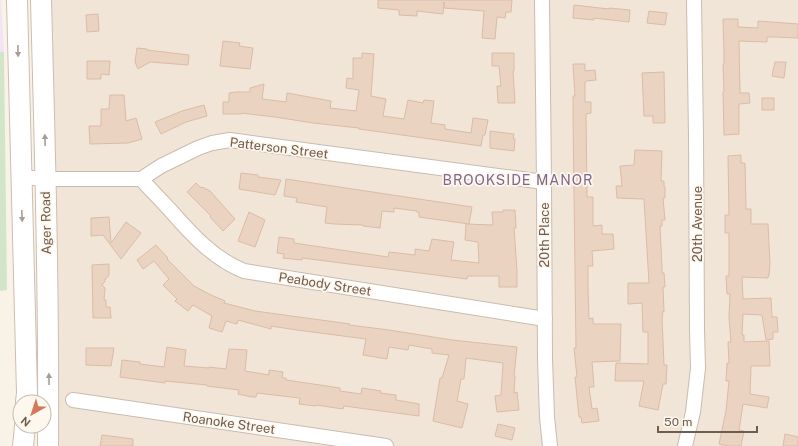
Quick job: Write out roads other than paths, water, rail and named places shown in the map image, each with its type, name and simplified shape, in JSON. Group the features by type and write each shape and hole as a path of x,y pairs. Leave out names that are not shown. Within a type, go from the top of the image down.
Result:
{"main road":[{"name":"Ager Road","path":"17,0 27,394"},
{"name":"Ager Road","path":"41,0 46,179 49,396 48,446"},
{"path":"23,446 24,434"}],"street":[{"name":"20th Place","path":"542,0 545,386 550,446"},
{"name":"20th Avenue","path":"685,446 693,412 698,368 694,0"},
{"name":"Patterson Street","path":"141,179 161,166 198,148 212,143 230,140 544,182"},
{"path":"21,177 46,179 141,179"},
{"name":"Peabody Street","path":"141,179 192,235 208,250 232,267 244,271 545,319"},
{"name":"Roanoke Street","path":"73,400 386,446"}],"district":[{"name":"BROOKSIDE MANOR","path":"518,180"}]}
